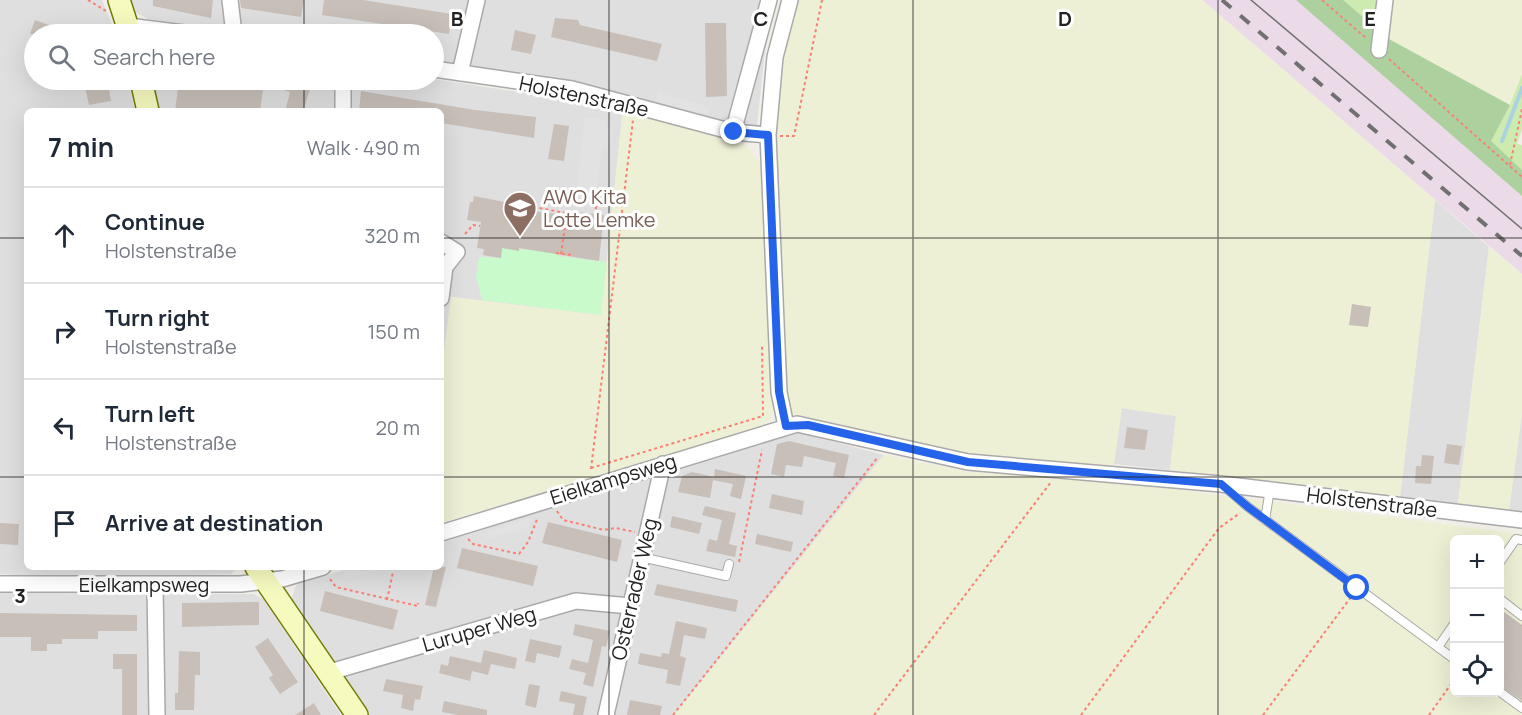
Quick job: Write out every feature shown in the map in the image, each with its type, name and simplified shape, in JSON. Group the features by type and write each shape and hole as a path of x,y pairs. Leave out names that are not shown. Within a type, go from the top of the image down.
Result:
{"street":[{"path":"119,0 127,24"},
{"path":"230,0 233,24"},
{"path":"460,73 477,0"},
{"path":"734,132 769,0"},
{"path":"786,426 779,392 768,135 775,57 790,0"},
{"path":"1379,50 1385,0"},
{"name":"Holstenstraße","path":"444,71 572,89 734,132 768,135"},
{"path":"143,90 147,108"},
{"path":"343,90 343,108"},
{"path":"444,244 457,252 445,267 444,275"},
{"name":"Holstenstraße","path":"786,426 808,425 968,462 1270,489 1522,520"},
{"name":"Eielkampsweg","path":"444,531 786,426"},
{"name":"Osterrader Weg","path":"606,715 663,464"},
{"name":"Eielkampsweg","path":"0,584 155,585 260,574 282,579 312,570"},
{"path":"260,574 305,642 330,672 357,715"},
{"path":"155,585 157,715"},
{"name":"Luruper Weg","path":"330,672 576,601 630,606"}],"lane":[{"path":"1221,484 1265,520 1450,655"},
{"path":"1265,520 1270,489"},
{"path":"1504,556 1516,539 1522,540"},
{"path":"641,557 726,576 729,564"},
{"path":"1504,602 1522,616"},
{"path":"1438,647 1450,631"},
{"path":"1504,695 1522,708"}],"path":[{"path":"768,135 794,136 822,0"},
{"path":"1322,0 1521,176"},
{"path":"588,487 634,106"},
{"path":"1510,165 1522,109"},
{"path":"595,214 597,200"},
{"path":"513,206 513,203 576,214"},
{"path":"561,254 567,213"},
{"path":"465,234 473,225 480,226"},
{"path":"556,253 571,255"},
{"path":"591,468 763,416 762,334"},
{"path":"729,564 738,567 766,432"},
{"path":"673,715 888,444"},
{"path":"874,715 1060,470"},
{"path":"457,527 473,544 519,554 528,542 547,500 563,520 604,530 616,528 646,534"},
{"path":"1081,715 1219,528 1248,507"},
{"path":"324,570 336,587 418,606 418,603"},
{"path":"387,600 393,572"},
{"path":"1263,715 1357,588"},
{"path":"1429,715 1450,687"}],"shaded area":[{"path":"0,0 102,0 112,24 24,24 24,90 130,90 134,108 24,108 24,570 236,570 231,574 72,578 0,574"},
{"path":"131,0 776,0 765,50 757,126 748,131 572,81 444,62 444,24 183,24 148,19 135,12"},
{"path":"1202,0 1296,0 1332,29 1522,196 1522,274"},
{"path":"444,81 623,108 601,315 452,297 444,353 444,108 154,108 150,90 444,90"},
{"path":"658,92 708,107 705,119 655,105"},
{"path":"585,117 606,120 605,128 613,129 610,148 602,147 595,205 575,202"},
{"path":"1435,200 1489,247 1458,504 1400,497"},
{"path":"1121,408 1176,416 1170,470 1114,464"},
{"path":"1522,413 1522,512 1509,510"},
{"path":"797,432 884,455 674,715 368,715 289,604 297,584 345,570 444,570 444,540"},
{"path":"531,518 528,528 485,539 488,531"},
{"path":"348,570 377,570 343,580 345,571"},
{"path":"0,593 253,594 263,599 341,715 0,715"}],"green space":[{"path":"790,0 1202,0 1435,200 1400,497 1170,470 1176,416 1122,408 1114,464 1060,470 786,426 768,135"},
{"path":"1296,0 1343,0 1389,39 1510,105 1491,141 1522,170 1522,196"},
{"path":"1343,0 1379,0 1375,29"},
{"path":"1394,0 1522,0 1522,74 1510,105 1389,39"},
{"path":"1522,74 1522,129 1517,144 1522,145 1522,170 1490,141 1510,105"},
{"path":"623,108 747,146 765,168 773,405 770,419 758,428 444,522 444,351 451,297 601,315"},
{"path":"1489,247 1522,274 1522,413 1509,510 1458,504"},
{"path":"502,248 560,252 559,256 606,262 601,315 482,300 476,276 479,257 501,258"},
{"path":"884,455 968,472 1133,484 1522,534 1522,715 674,715"}],"building":[{"path":"153,0 213,0 211,18 153,6"},
{"path":"240,0 304,0 301,17 241,8"},
{"path":"324,0 363,0 452,14 449,34 444,33 444,24 382,24 322,15"},
{"path":"555,18 578,20 580,25 662,44 657,61 551,37"},
{"path":"35,20 46,24 34,24"},
{"path":"705,23 726,23 727,96 706,97"},
{"path":"515,30 536,35 531,54 511,50"},
{"path":"86,90 109,90 111,101 89,105"},
{"path":"178,90 263,90 260,108 175,108"},
{"path":"284,90 310,90 304,108 286,108 290,92"},
{"path":"361,91 475,110 536,117 534,138 444,123 444,108 359,108"},
{"path":"554,124 569,126 564,161 548,159"},
{"name":"AWO Kita Lotte Lemke","path":"474,196 509,203 508,205 530,211 576,216 576,212 604,215 599,261 519,248 519,251 502,248 501,258 483,255 484,249 477,248 481,222 467,220 470,202 473,202"},
{"path":"1352,304 1371,307 1368,327 1349,325"},
{"path":"1127,427 1148,430 1145,450 1124,448"},
{"path":"789,441 849,455 844,478 833,476 836,463 804,456 802,467 786,465 784,477 771,474 777,444"},
{"path":"1447,444 1462,446 1459,465 1444,463"},
{"path":"1422,455 1434,456 1431,484 1415,483 1416,466 1421,466"},
{"path":"715,469 746,476 741,499 730,496 733,484 713,480 710,498 678,492 682,476 692,472 714,477"},
{"path":"772,494 804,501 802,515 769,508"},
{"path":"705,506 736,513 729,544 737,546 735,557 706,551 709,539 717,541 722,520 702,515"},
{"path":"672,516 702,523 699,534 670,527"},
{"path":"548,522 622,540 617,562 542,543"},
{"path":"0,523 19,524 18,545 0,544"},
{"path":"757,534 793,542 791,552 755,544"},
{"path":"462,548 538,566 533,586 457,568"},
{"path":"446,567 436,607 425,605 433,570 444,570"},
{"path":"657,584 738,600 736,612 654,595"},
{"path":"325,591 398,610 393,630 320,611"},
{"path":"259,602 259,625 182,627 182,603"},
{"path":"1504,612 1522,625 1522,701 1504,689"},
{"path":"0,613 137,615 137,631 98,631 98,639 62,639 62,644 47,644 47,651 31,651 31,637 0,637"},
{"path":"676,621 707,628 705,639 684,635 680,656 686,658 680,686 666,683 668,670 638,664 640,653 661,657 662,653 669,654"},
{"path":"575,624 610,631 606,647 602,646 593,687 583,684 586,673 569,669 572,659 588,663 593,640 573,635"},
{"path":"268,638 298,682 280,694 269,678 273,675 255,647"},
{"path":"530,639 562,646 559,658 537,653 535,663 525,661"},
{"path":"484,650 517,658 515,669 491,664 488,675 472,671 470,681 439,673 441,664 448,666 450,656 481,663"},
{"path":"179,651 200,652 200,675 195,675 194,710 175,710 175,693 178,693"},
{"path":"113,654 137,654 137,715 122,715 122,669 113,669"},
{"path":"386,679 423,686 420,700 415,699 413,711 401,708 403,695 383,691"},
{"path":"529,684 540,686 536,708 525,705"},
{"path":"561,691 587,697 583,715 573,715 575,704 559,701"},
{"path":"630,700 662,706 660,715 627,715"},
{"path":"444,701 487,710 487,715 458,715 442,712"},
{"path":"314,703 321,715 295,715"}],"waterway":[{"path":"1502,141 1522,88"}],"tram line":[{"path":"1251,0 1522,229"}],"railway":[{"path":"1222,0 1522,256"}],"place":[{"name":"AWO Kita Lotte Lemke","path":"520,237"}],"route":[{"path":"734,132 768,135 779,392 786,426 808,425 968,462 1221,484 1248,507 1357,588"}]}
